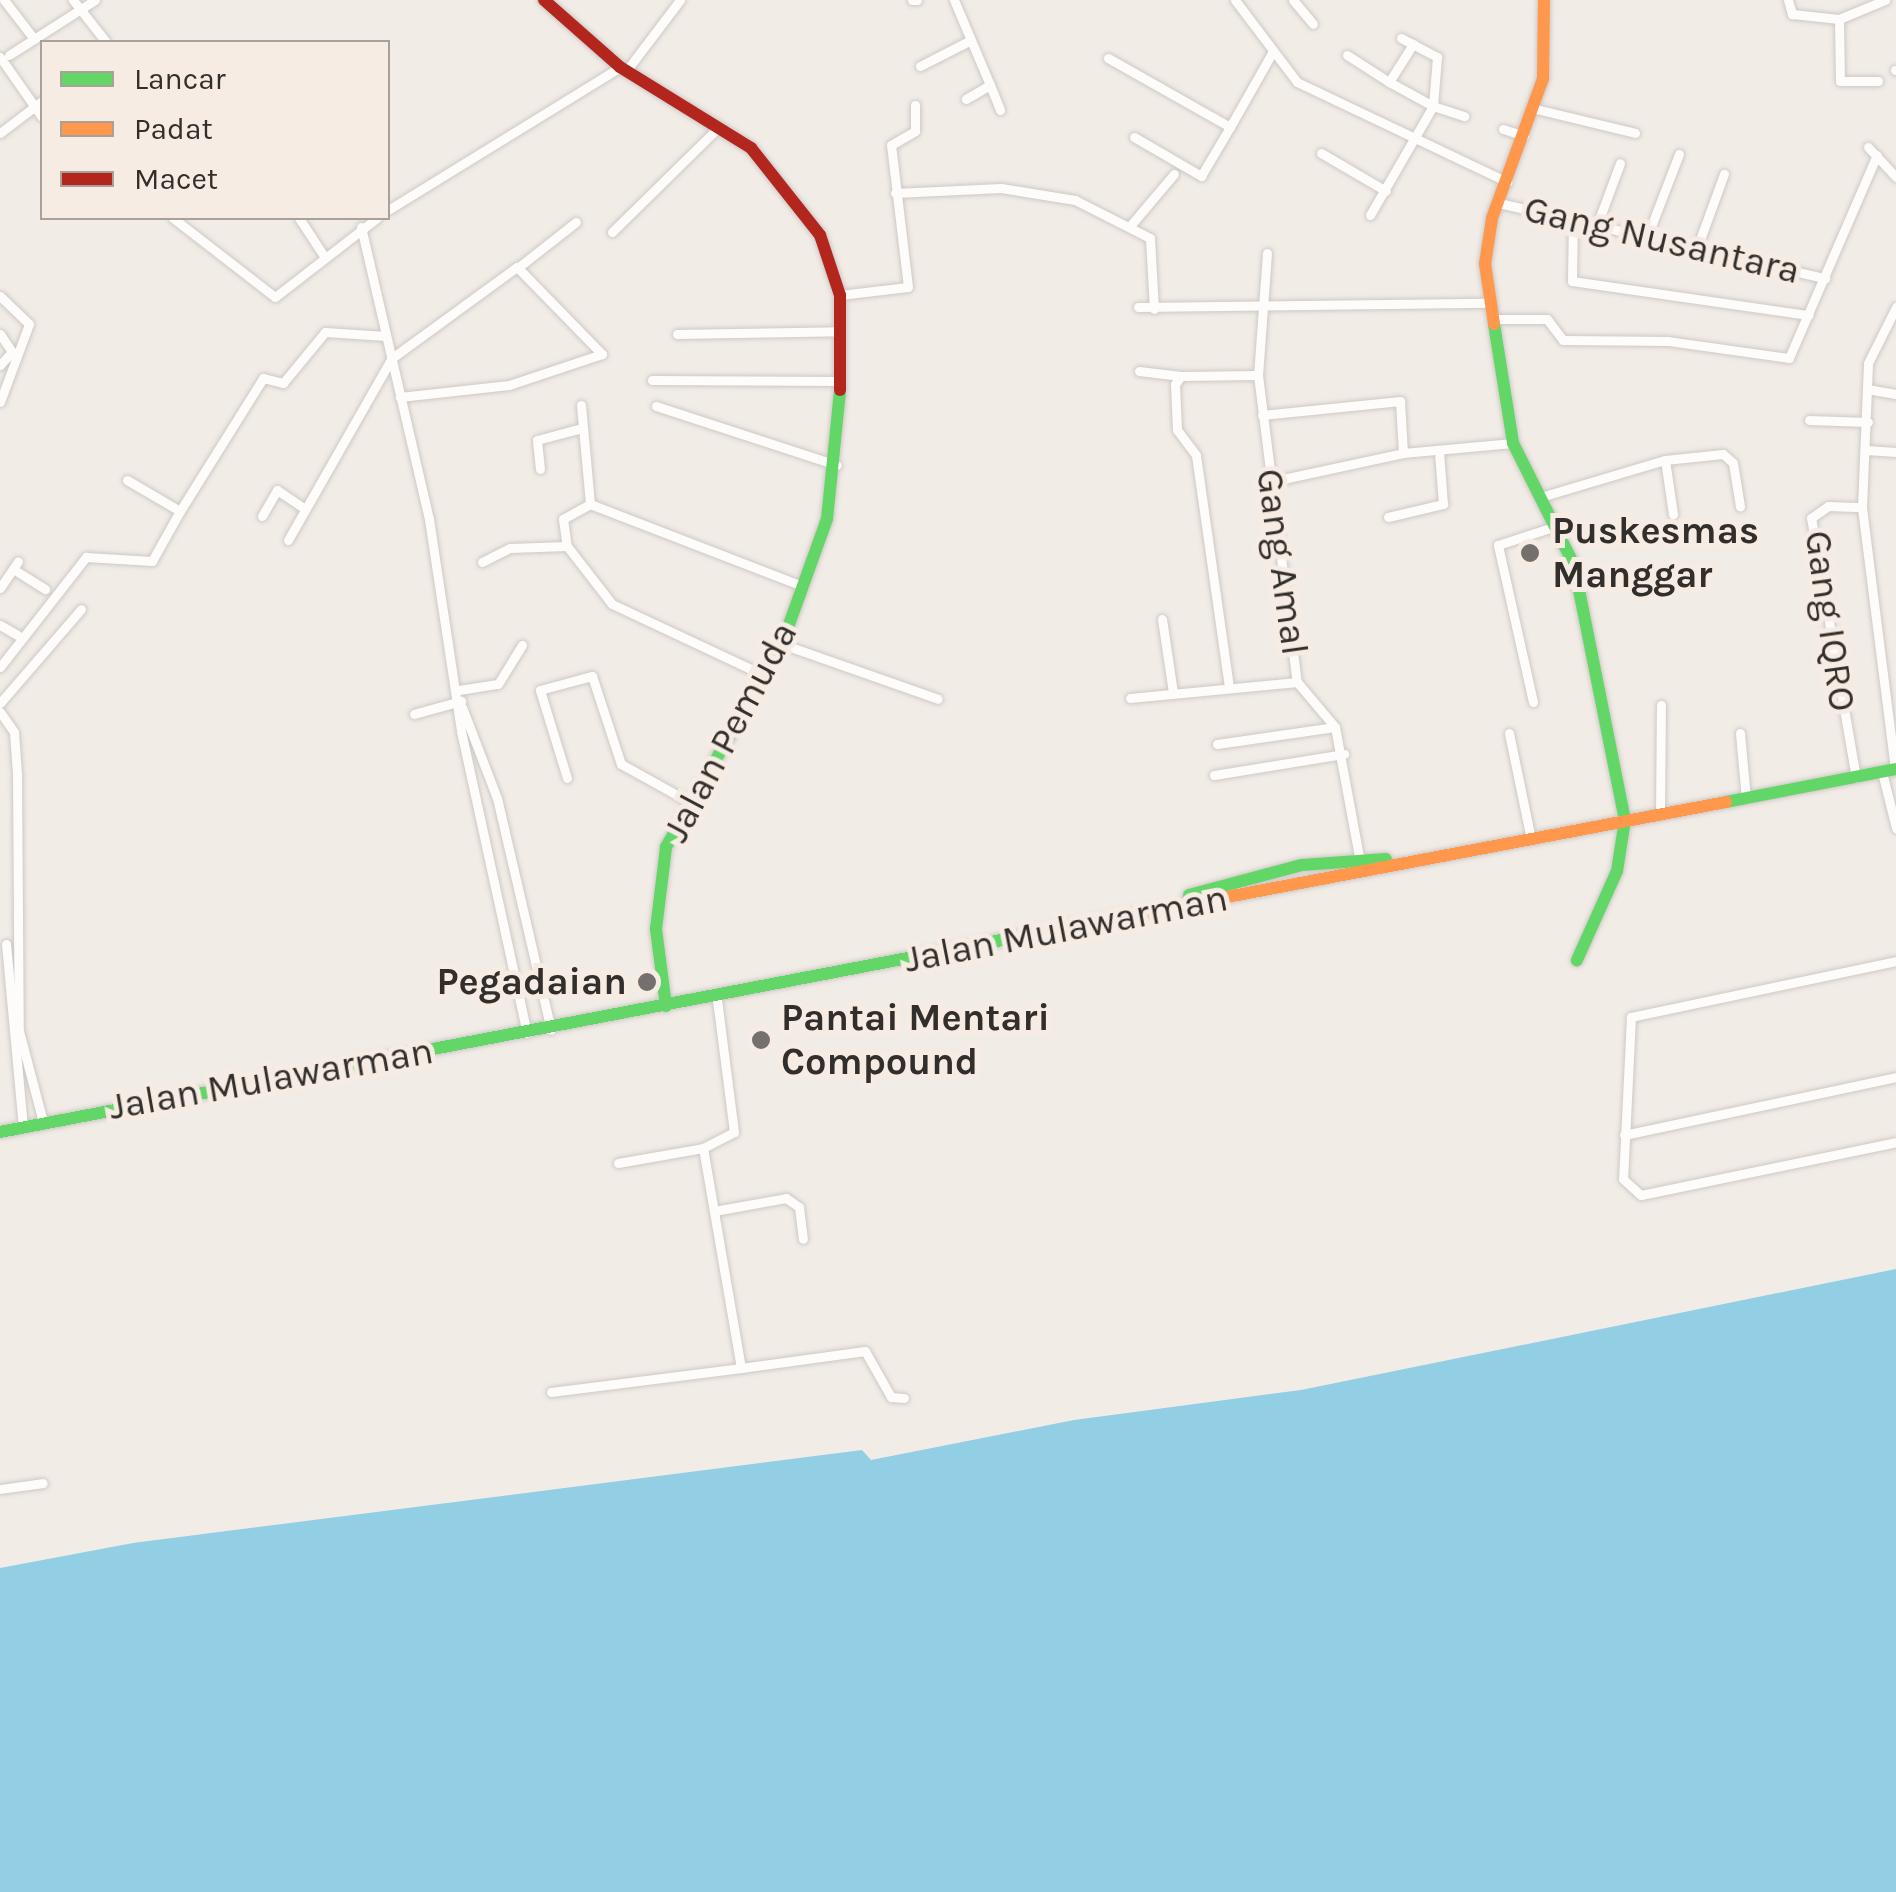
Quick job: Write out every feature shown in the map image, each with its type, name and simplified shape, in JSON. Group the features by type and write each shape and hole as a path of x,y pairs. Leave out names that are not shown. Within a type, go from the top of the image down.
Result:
{"main road":[{"name":"Jalan Pemuda","path":"544,0 624,68 721,125 800,204 840,295 837,465 803,586 782,644 766,676 686,800 658,890 666,1006"},
{"path":"1544,0 1536,109 1486,246 1490,302 1514,443 1544,496 1587,610 1626,820 1616,871 1577,960"},
{"name":"Jalan Mulawarman","path":"0,1132 717,999 1142,910 1246,893 1394,859 1746,800 1891,770"},
{"path":"1142,910 1244,878 1302,865 1359,856 1394,859"}],"street":[{"path":"4,0 34,38"},
{"path":"73,0 104,40"},
{"path":"0,133 39,104 4,56 94,0"},
{"path":"662,0 670,12"},
{"path":"390,209 624,68 680,0"},
{"path":"954,0 1000,110"},
{"path":"1234,0 1297,82 1508,182"},
{"path":"1293,0 1313,24"},
{"path":"1788,0 1792,14 1839,19 1885,0"},
{"path":"1839,19 1840,81 1878,81"},
{"path":"1370,215 1433,106 1438,60 1401,38"},
{"path":"920,66 972,40"},
{"path":"1389,82 1413,44"},
{"path":"1134,137 1202,176 1272,53"},
{"path":"1347,55 1433,106 1464,116"},
{"path":"1108,58 1230,126"},
{"path":"966,99 990,85"},
{"path":"840,295 908,287 891,146 915,131 915,104"},
{"path":"1536,109 1635,133"},
{"path":"612,232 721,125"},
{"path":"1502,128 1527,137"},
{"path":"1868,147 1896,176"},
{"path":"1321,153 1386,191"},
{"path":"1647,236 1679,154"},
{"path":"1493,319 1547,319 1564,340 1668,340 1786,359 1809,316 1877,155"},
{"path":"1596,225 1620,164"},
{"path":"1130,226 1174,174"},
{"path":"1697,248 1724,174"},
{"path":"895,193 1054,192 1130,226 1153,246 1154,309"},
{"name":"Gang Nusantara","path":"1499,204 1824,278"},
{"path":"176,220 275,297 373,220"},
{"path":"300,220 324,256"},
{"path":"288,540 392,358 576,222"},
{"path":"1574,222 1572,282 1809,316"},
{"path":"361,228 392,358 528,1036"},
{"name":"Gang Amal","path":"1268,253 1258,311 1258,375 1269,482 1293,601 1297,682 1335,726 1344,754 1359,856"},
{"path":"400,398 509,385 602,354 520,266"},
{"path":"0,296 29,324 24,340 7,363"},
{"path":"1138,308 1258,311 1490,302"},
{"path":"1896,308 1872,348 1866,389 1868,422 1862,507 1896,828"},
{"path":"677,334 841,331"},
{"path":"0,667 85,558 152,561 263,378 283,383 326,332 386,336"},
{"path":"0,402 7,363 4,337 24,340"},
{"path":"1139,371 1180,376 1258,375"},
{"path":"1180,376 1177,430 1196,455 1229,687"},
{"path":"652,380 839,381"},
{"path":"1866,389 1896,394"},
{"path":"1262,415 1400,402 1403,453"},
{"path":"581,405 590,504"},
{"path":"656,406 837,465"},
{"path":"1809,420 1868,422"},
{"path":"540,469 537,440 582,428"},
{"path":"1269,482 1403,453 1514,443"},
{"path":"1866,450 1896,452"},
{"path":"1388,517 1444,503 1439,452"},
{"path":"1544,496 1665,460 1728,457 1740,506"},
{"path":"1665,460 1674,514"},
{"path":"127,480 180,510"},
{"path":"262,516 276,490 304,508"},
{"path":"590,504 563,519 566,546 634,619 766,676"},
{"path":"590,504 803,586"},
{"name":"Gang IQRO","path":"1856,778 1811,518 1828,506 1862,507"},
{"path":"1534,702 1498,546 1556,526"},
{"path":"482,562 510,548 566,546"},
{"path":"0,588 15,565 45,589"},
{"path":"0,703 82,609"},
{"path":"1162,619 1172,693"},
{"path":"0,625 17,635"},
{"path":"782,644 938,700"},
{"path":"414,714 498,684 522,645"},
{"path":"567,778 540,690 592,676 621,764 686,800"},
{"path":"1130,698 1297,682"},
{"path":"461,699 497,798 552,1030"},
{"path":"1660,814 1661,705"},
{"path":"0,712 14,732 17,774 19,1032 43,1122"},
{"path":"1217,744 1335,726"},
{"path":"1740,733 1746,800"},
{"path":"1508,734 1531,838"},
{"path":"1214,775 1344,754"},
{"path":"6,944 23,1126"},
{"path":"1896,961 1632,1017 1623,1179 1640,1195 1896,1142"},
{"path":"618,1163 729,1140 735,1119 717,999"},
{"path":"1624,1135 1896,1077"},
{"path":"704,1148 741,1368"},
{"path":"714,1211 786,1198 799,1208 803,1239"},
{"path":"551,1392 866,1352 891,1397 904,1398"},
{"path":"0,1489 42,1483"}],"water":[{"path":"1896,1269 1896,1892 0,1892 0,1568 133,1543 862,1450 871,1460 1074,1420 1301,1390"}],"traffic: fast":[{"path":"1494,324 1513,443 1574,565 1625,820 1617,871 1577,960"},
{"path":"666,1006 656,929 666,847 782,644 827,519 840,390"},
{"path":"1726,802 1896,769"},
{"path":"1189,895 1302,865 1386,859"},
{"path":"0,1132 1122,917"}],"traffic: slow":[{"path":"1494,324 1485,264 1492,218 1543,79 1544,0"},
{"path":"1122,917 1726,802"}],"traffic: jam":[{"path":"544,0 620,67 751,148 820,235 840,295 840,390"}],"place":[{"name":"Puskesmas Manggar","path":"1530,553"},
{"name":"Pegadaian","path":"647,982"},
{"name":"Pantai Mentari Compound","path":"761,1040"}]}
